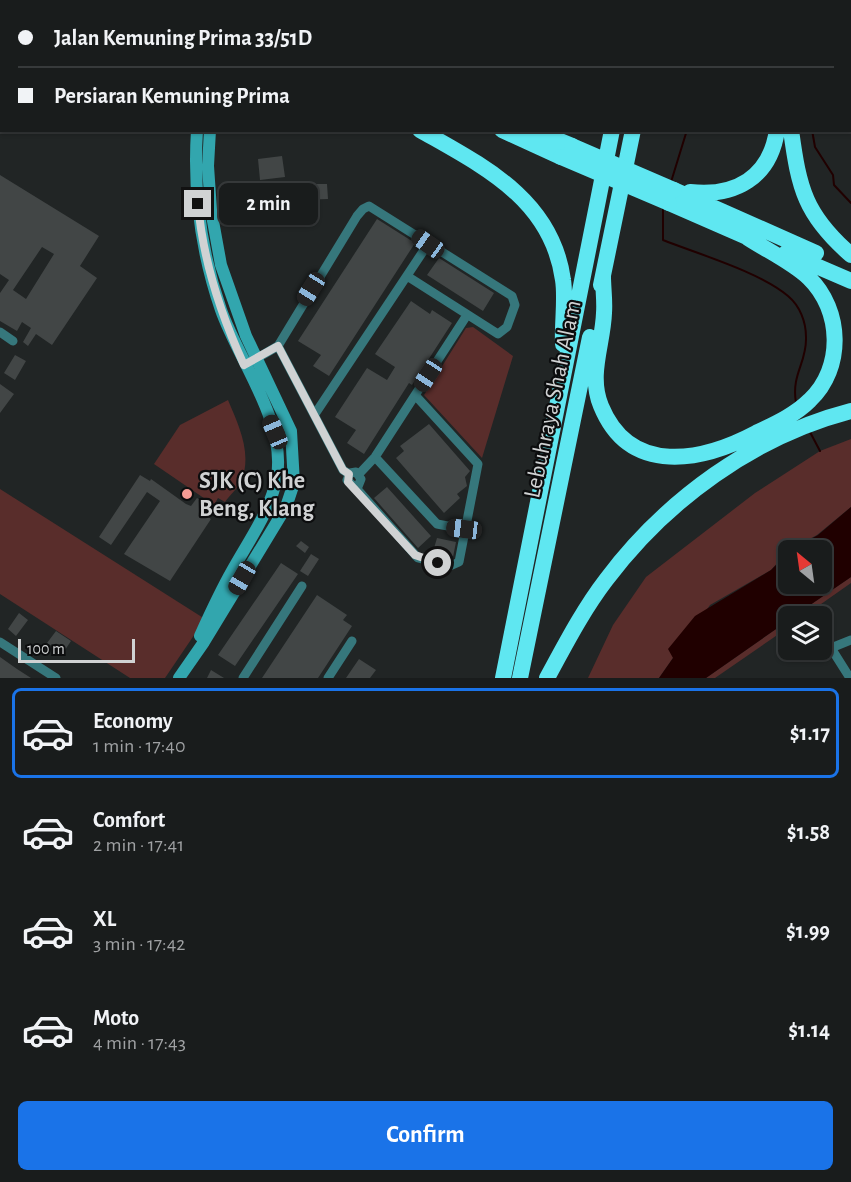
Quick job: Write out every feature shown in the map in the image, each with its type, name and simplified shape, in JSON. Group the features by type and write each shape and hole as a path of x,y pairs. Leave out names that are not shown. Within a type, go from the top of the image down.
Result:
{"highway":[{"path":"424,132 511,185 539,220 554,248 564,281 564,369"},
{"path":"508,132 566,151 851,269"},
{"path":"536,132 566,151"},
{"path":"552,132 566,151"},
{"name":"Lebuhraya Shah Alam","path":"503,678 612,132"},
{"path":"672,196 724,193 746,182 767,160 776,132"},
{"path":"791,132 799,184 811,211 821,227 851,255"},
{"name":"Lebuhraya Shah Alam","path":"520,678 634,135"},
{"path":"547,678 582,615 606,579 632,549 682,499 735,452 810,400 819,391 832,363 835,330 831,312 809,278 748,238 672,196"},
{"path":"748,238 851,282"},
{"path":"603,276 604,314 595,379 597,395 610,424 625,439 658,456 690,458 735,452 851,411"}],"street":[{"path":"179,678 204,642 270,504 277,474 278,453 275,432 221,311 208,270 195,180 197,132"},
{"path":"171,678 286,507 294,483 291,431 231,299 221,265 211,210 208,166 210,132"},
{"path":"244,365 278,346 363,209 373,207 514,299 514,310 501,334 407,276"},
{"path":"315,414 428,244"},
{"path":"354,474 375,457 467,315"},
{"path":"0,332 13,341"},
{"path":"278,346 343,470 361,479 357,489 418,558 450,566 457,564 477,463 416,394"},
{"path":"375,457 437,524 464,529"},
{"path":"243,678 302,586"},
{"path":"850,678 831,648 851,640"},
{"path":"328,678 352,641"},
{"path":"0,642 56,678"}],"shaded area":[{"path":"473,327 513,356 482,458 424,395 466,328"},
{"path":"228,400 245,448 245,469 241,482 225,502 218,498 214,505 154,464 180,425"},
{"path":"851,439 851,507 808,540 778,540 778,562 771,570 710,605 659,678 588,678 613,625 646,577 755,493 820,451"},
{"path":"0,489 205,619 165,678 130,678 0,594"},
{"path":"851,507 851,577 832,590 832,540 809,540"},
{"path":"778,563 778,594 826,594 809,606 778,606 778,628 706,678 659,678 673,658 668,649 695,616 771,570"},
{"path":"851,577 851,583 818,606 809,606 826,594 832,594 832,590"},
{"path":"778,628 778,635 715,678 706,678"}],"building":[{"path":"282,156 285,177 260,180 258,159"},
{"path":"0,175 99,236 80,266 97,278 52,345 36,334 28,346 23,342 31,328 22,322 17,331 0,321 0,293 9,280 0,274","holes":["42,247 54,254 26,299 13,290"]},
{"path":"301,184 327,184 328,199 301,200"},
{"path":"377,219 415,243 329,376 313,366 321,355 298,341"},
{"path":"439,258 494,293 483,311 427,275"},
{"path":"411,301 430,314 432,310 452,323 412,385 409,383 364,454 347,443 356,430 335,417 367,368 387,380 395,367 375,354"},
{"path":"15,355 26,361 15,380 4,373"},
{"path":"0,384 14,394 0,413"},
{"path":"429,424 470,471 465,477 467,486 457,494 460,498 444,513 396,458 404,451 400,446"},
{"path":"140,475 150,481 151,479 186,504 191,506 197,498 213,508 207,516 211,519 170,581 124,554 160,501 147,492 111,545 99,537"},
{"path":"387,487 431,536 418,548 374,498"},
{"path":"437,538 456,542 453,557 432,555"},
{"path":"301,541 309,547 305,553 296,546"},
{"path":"311,554 319,559 308,576 300,571"},
{"path":"281,563 298,574 235,666 218,655"},
{"path":"317,595 347,615 343,620 352,626 318,678 262,678"},
{"path":"19,613 28,620 16,636 8,629"},
{"path":"56,631 71,641 63,653 47,643"},
{"path":"0,657 17,669 31,678 0,678"},
{"path":"359,659 376,670 370,678 346,678"},
{"path":"211,670 224,678 207,678"}],"waterway":[{"path":"671,182 686,132"},
{"path":"812,132 815,147 833,175 834,185 851,203"},
{"path":"663,208 663,240 762,279 788,296 799,309 805,326 806,346 797,376 796,403"},
{"path":"810,432 820,451"}],"place":[{"name":"SJK (C) Khe Beng, Klang","path":"187,494"}],"route":[{"path":"198,204 208,270 221,311 244,365 278,346 343,470 349,474 348,482 418,558 438,563"}]}
